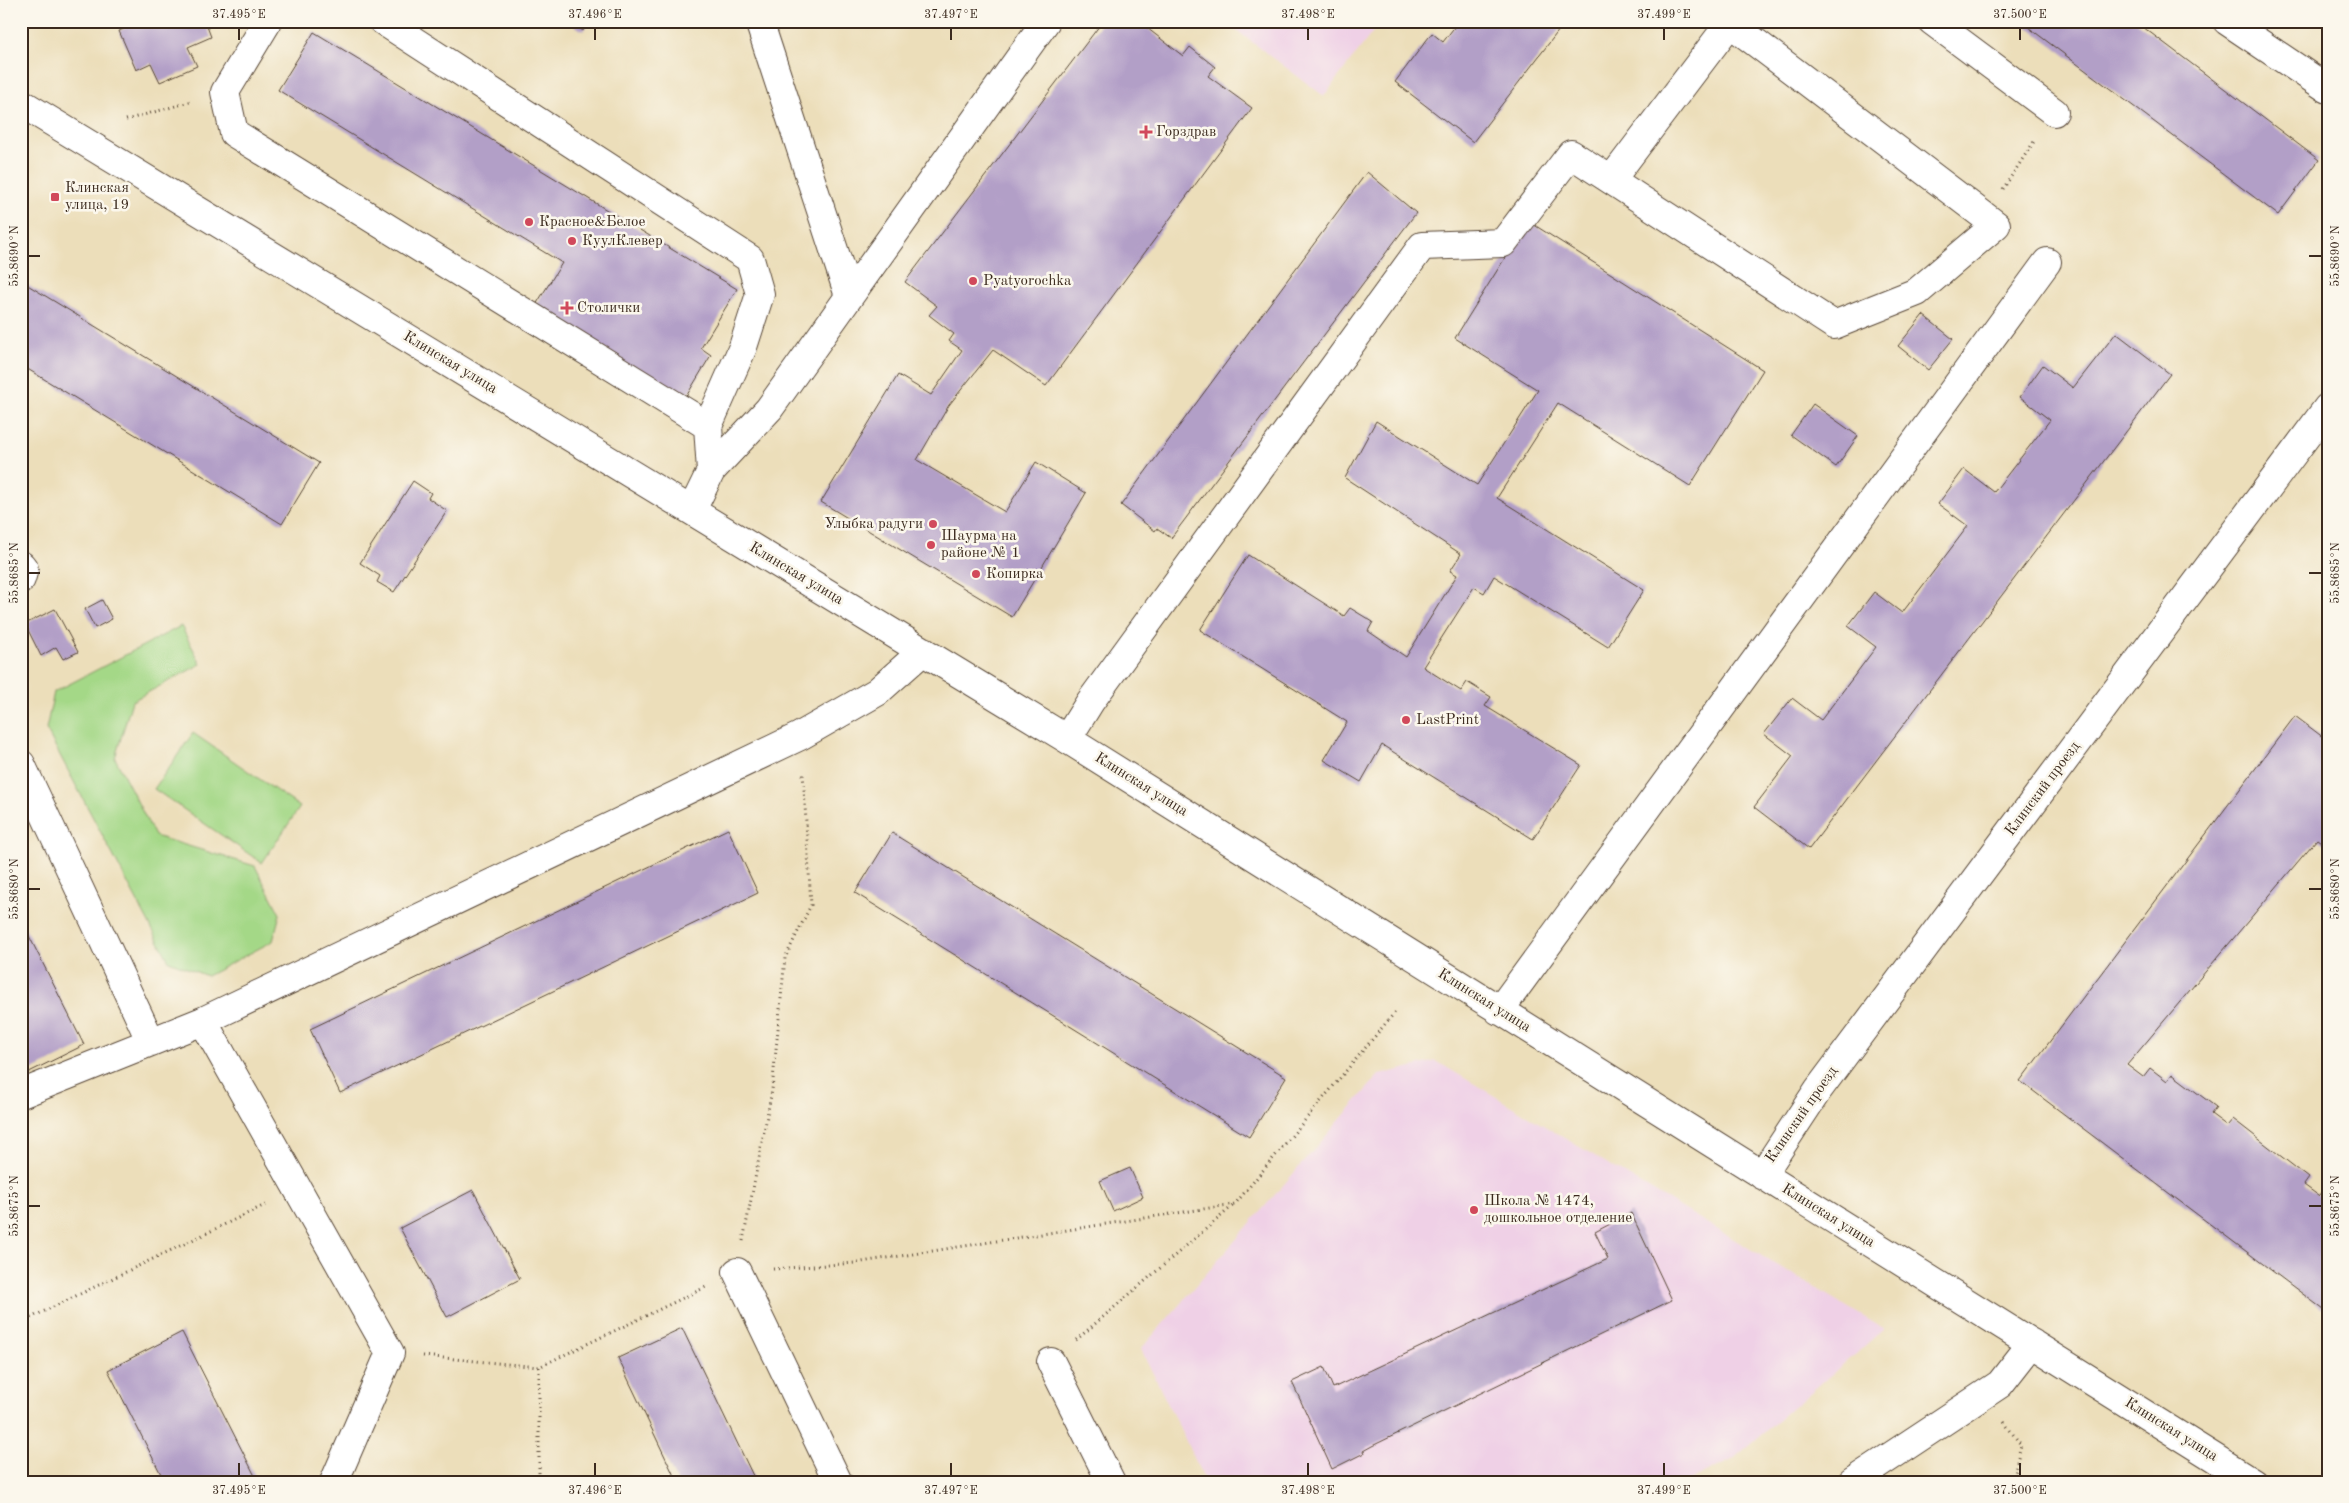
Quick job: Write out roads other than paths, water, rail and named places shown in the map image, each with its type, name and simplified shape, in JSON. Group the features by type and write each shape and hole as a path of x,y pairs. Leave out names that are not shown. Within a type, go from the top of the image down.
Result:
{"street":[{"path":"268,21 225,92 234,133 708,426"},
{"path":"383,21 750,259 760,294 743,347 708,426 711,471"},
{"path":"759,21 849,296"},
{"path":"692,510 711,471 769,408 1046,21"},
{"path":"1932,21 2054,112"},
{"path":"2228,21 2328,89"},
{"path":"1067,739 1090,702 1422,246 1503,242 1571,154 1834,325 1917,292 1996,225 1730,23 1611,180"},
{"name":"Клинская улица","path":"21,103 1067,739 2253,1482"},
{"path":"1499,1010 2047,262"},
{"name":"Клинский проезд","path":"1762,1175 1824,1082 2328,407"},
{"path":"21,564 24,569 21,579"},
{"path":"21,1094 203,1021 800,736 877,692 923,651"},
{"path":"21,764 151,1042"},
{"path":"203,1021 390,1353 334,1482"},
{"path":"737,1272 838,1482"},
{"path":"1852,1482 1985,1396 2000,1384 2032,1343"},
{"path":"1051,1362 1111,1482"}],"place":[{"name":"Горздрав","path":"1146,132"},
{"name":"Клинская улица, 19","path":"55,197"},
{"name":"Красное&Белое","path":"529,222"},
{"name":"КуулКлевер","path":"572,241"},
{"name":"Pyatyorochka","path":"973,281"},
{"name":"Столички","path":"567,308"},
{"name":"Улыбка радуги","path":"933,524"},
{"name":"Шаурма на районе № 1","path":"931,545"},
{"name":"Копирка","path":"976,574"},
{"name":"LastPrint","path":"1406,720"},
{"name":"Школа № 1474, дошкольное отделение","path":"1474,1210"}]}
